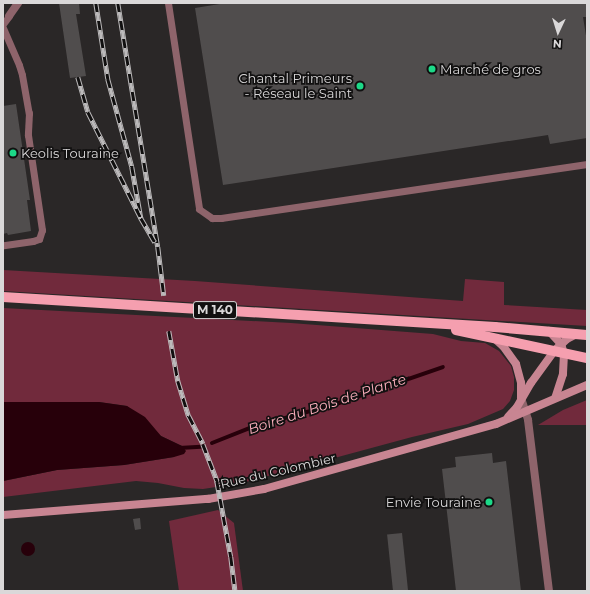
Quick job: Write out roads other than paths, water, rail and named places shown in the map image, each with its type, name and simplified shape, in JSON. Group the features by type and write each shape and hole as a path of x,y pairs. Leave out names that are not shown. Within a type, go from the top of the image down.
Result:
{"main road":[{"name":"M 140","path":"3,297 582,334"},
{"name":"M 140","path":"427,324 560,350 587,358"},
{"path":"549,332 560,350 563,374 555,398"},
{"name":"Rue du Colombier","path":"504,420 517,407 521,398 560,350 582,334"},
{"path":"494,338 503,346 516,364 521,383 521,398"},
{"name":"Rue du Colombier","path":"3,515 240,494 296,481 403,451 504,420 527,412 555,398 587,385"}],"street":[{"path":"9,16 18,3"},
{"path":"521,398 527,412 549,591"}],"lane":[{"path":"168,3 199,209 212,218 221,218 587,164"},
{"path":"3,24 9,16"},
{"path":"3,28 22,75 29,113 28,135 42,230 39,239 3,246"}],"waterway":[{"name":"Boire du Bois de Plante","path":"212,443 252,427 336,404 443,367"},
{"name":"Boire du Bois de Plante","path":"179,448 201,447"}],"railway":[{"path":"96,3 108,79 132,167 141,218"},
{"path":"118,3 158,247 164,296"},
{"path":"78,77 88,112 141,218 155,242"},
{"path":"169,331 178,381 189,416 203,444 217,481 231,557 235,591"}],"place":[{"name":"Marché de gros","path":"432,69"},
{"name":"Chantal Primeurs - Réseau le Saint","path":"360,86"},
{"name":"Keolis Touraine","path":"13,153"},
{"name":"Envie Touraine","path":"489,502"}]}
